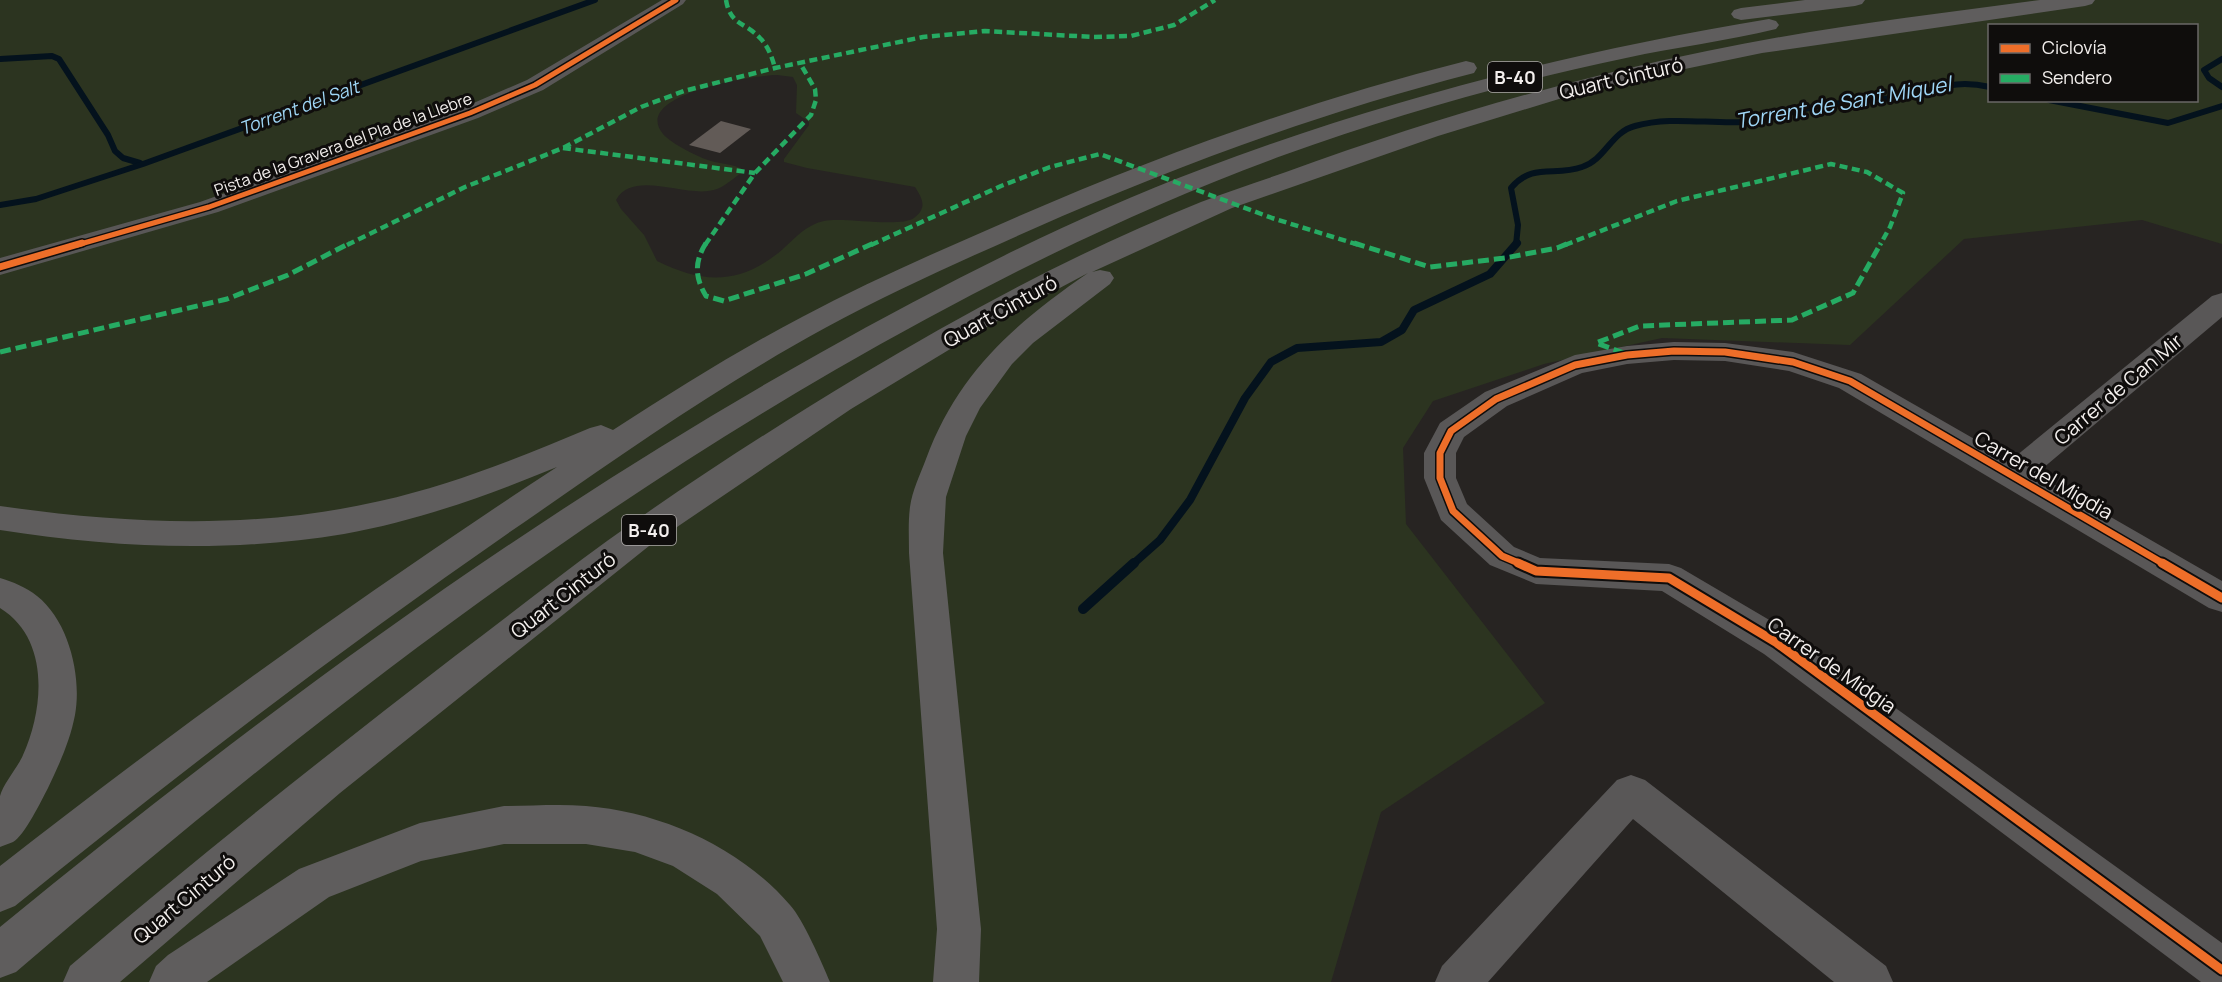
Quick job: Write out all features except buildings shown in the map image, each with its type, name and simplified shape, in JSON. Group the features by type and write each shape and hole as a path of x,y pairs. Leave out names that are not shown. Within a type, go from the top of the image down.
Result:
{"highway":[{"path":"0,892 170,758 376,606 671,406 788,336 908,275 1101,189 1204,148 1396,85 1618,34 1718,17 1855,0"},
{"name":"Quart Cinturó","path":"0,956 199,792 321,697 460,594 581,511 708,430 813,368 935,301 1060,240 1211,175 1375,118 1467,90 1610,54 1696,37 1943,0"},
{"name":"Quart Cinturó","path":"86,982 345,764 634,539 867,386 963,330 1088,262 1205,209 1385,144 1479,114 1661,67 1883,28 2085,0"},
{"path":"956,982 959,929 926,553 927,505 943,454 962,410 994,365 1020,337 1052,310 1112,270 1234,210 1279,183"},
{"path":"0,518 108,531 179,534 268,531 346,521 468,489 671,406"},
{"path":"0,592 22,604 43,629 54,652 60,687 52,729 37,770 0,828"},
{"path":"172,982 184,971 314,883 420,842 504,825 586,825 635,833 687,851 732,880 776,921 807,982"},
{"path":"959,929 974,982"}],"street":[{"name":"Pista de la Gravera del Pla de la Llebre","path":"0,267 209,207 480,109 535,85 676,0"},
{"name":"Carrer de Can Mir","path":"2013,476 2222,302"},
{"name":"Carrer de Midgia","path":"1850,381 1793,362 1725,352 1674,351 1628,355 1575,365 1496,399 1451,431 1440,453 1440,478 1453,511 1502,556 1536,571 1669,578 1777,644 2222,970"},
{"name":"Carrer del Migdia","path":"1850,381 2222,598"},
{"path":"1458,982 1631,793 1870,982"}],"green space":[{"path":"0,0 2222,0 2222,244 2142,220 1964,239 1850,345 1662,338 1544,364 1433,401 1403,448 1406,524 1545,703 1381,812 1331,982 0,982","holes":["764,76 793,77 797,85 796,113 809,122 809,125 784,162 915,187 921,199 921,210 914,218 907,221 833,220 812,225 768,261 738,275 707,277 675,269 657,261 644,235 616,200 624,191 635,186 648,185 692,191 717,189 741,173 742,169 700,157 667,138 658,120 664,108 679,98 723,83"]}],"waterway":[{"name":"Torrent del Salt","path":"0,205 36,199 143,164 595,0"},
{"path":"0,59 52,56 59,59 108,135 115,151 123,158 140,163"},
{"name":"Torrent de Sant Miquel","path":"2222,59 2204,70 2209,78 2222,87"},
{"name":"Torrent de Sant Miquel","path":"1516,244 1518,225 1511,188 1519,180 1536,173 1582,167 1597,158 1620,134 1635,126 1662,121 1744,122 1819,106 1894,98 1956,84 1988,87"},
{"name":"Torrent de Sant Miquel","path":"2059,102 2168,123 2222,106"},
{"name":"Torrent de Sant Miquel","path":"1133,564 1160,540 1190,500 1245,398 1271,362 1297,348 1381,342 1402,330 1414,310 1490,274 1516,244"},
{"name":"Torrent de Sant Miquel","path":"1083,609 1134,563"}],"marked path":[{"path":"726,0 732,18 760,37 766,45 775,68"},
{"path":"0,352 227,299 288,275 465,187 563,148 641,107 684,91 775,68 923,37 985,31 1093,37 1131,36 1174,25 1215,0"},
{"path":"800,63 815,89 816,100 811,115 755,173 699,254 697,281 706,296 724,301 806,274 1001,186 1050,167 1100,154 1272,218 1430,267 1505,258 1557,248 1677,201 1831,164 1867,172 1903,193 1890,227 1853,293 1792,320 1640,326 1596,343 1624,353"},
{"path":"563,148 755,173"}],"cycle path":[{"path":"0,267 209,207 470,113 535,85 676,0"},
{"path":"2222,598 1850,381 1793,362 1725,352 1674,351 1627,355 1575,365 1496,399 1451,431 1440,453 1440,478 1453,511 1502,556 1536,571 1669,578 1777,643 2222,970"}]}
